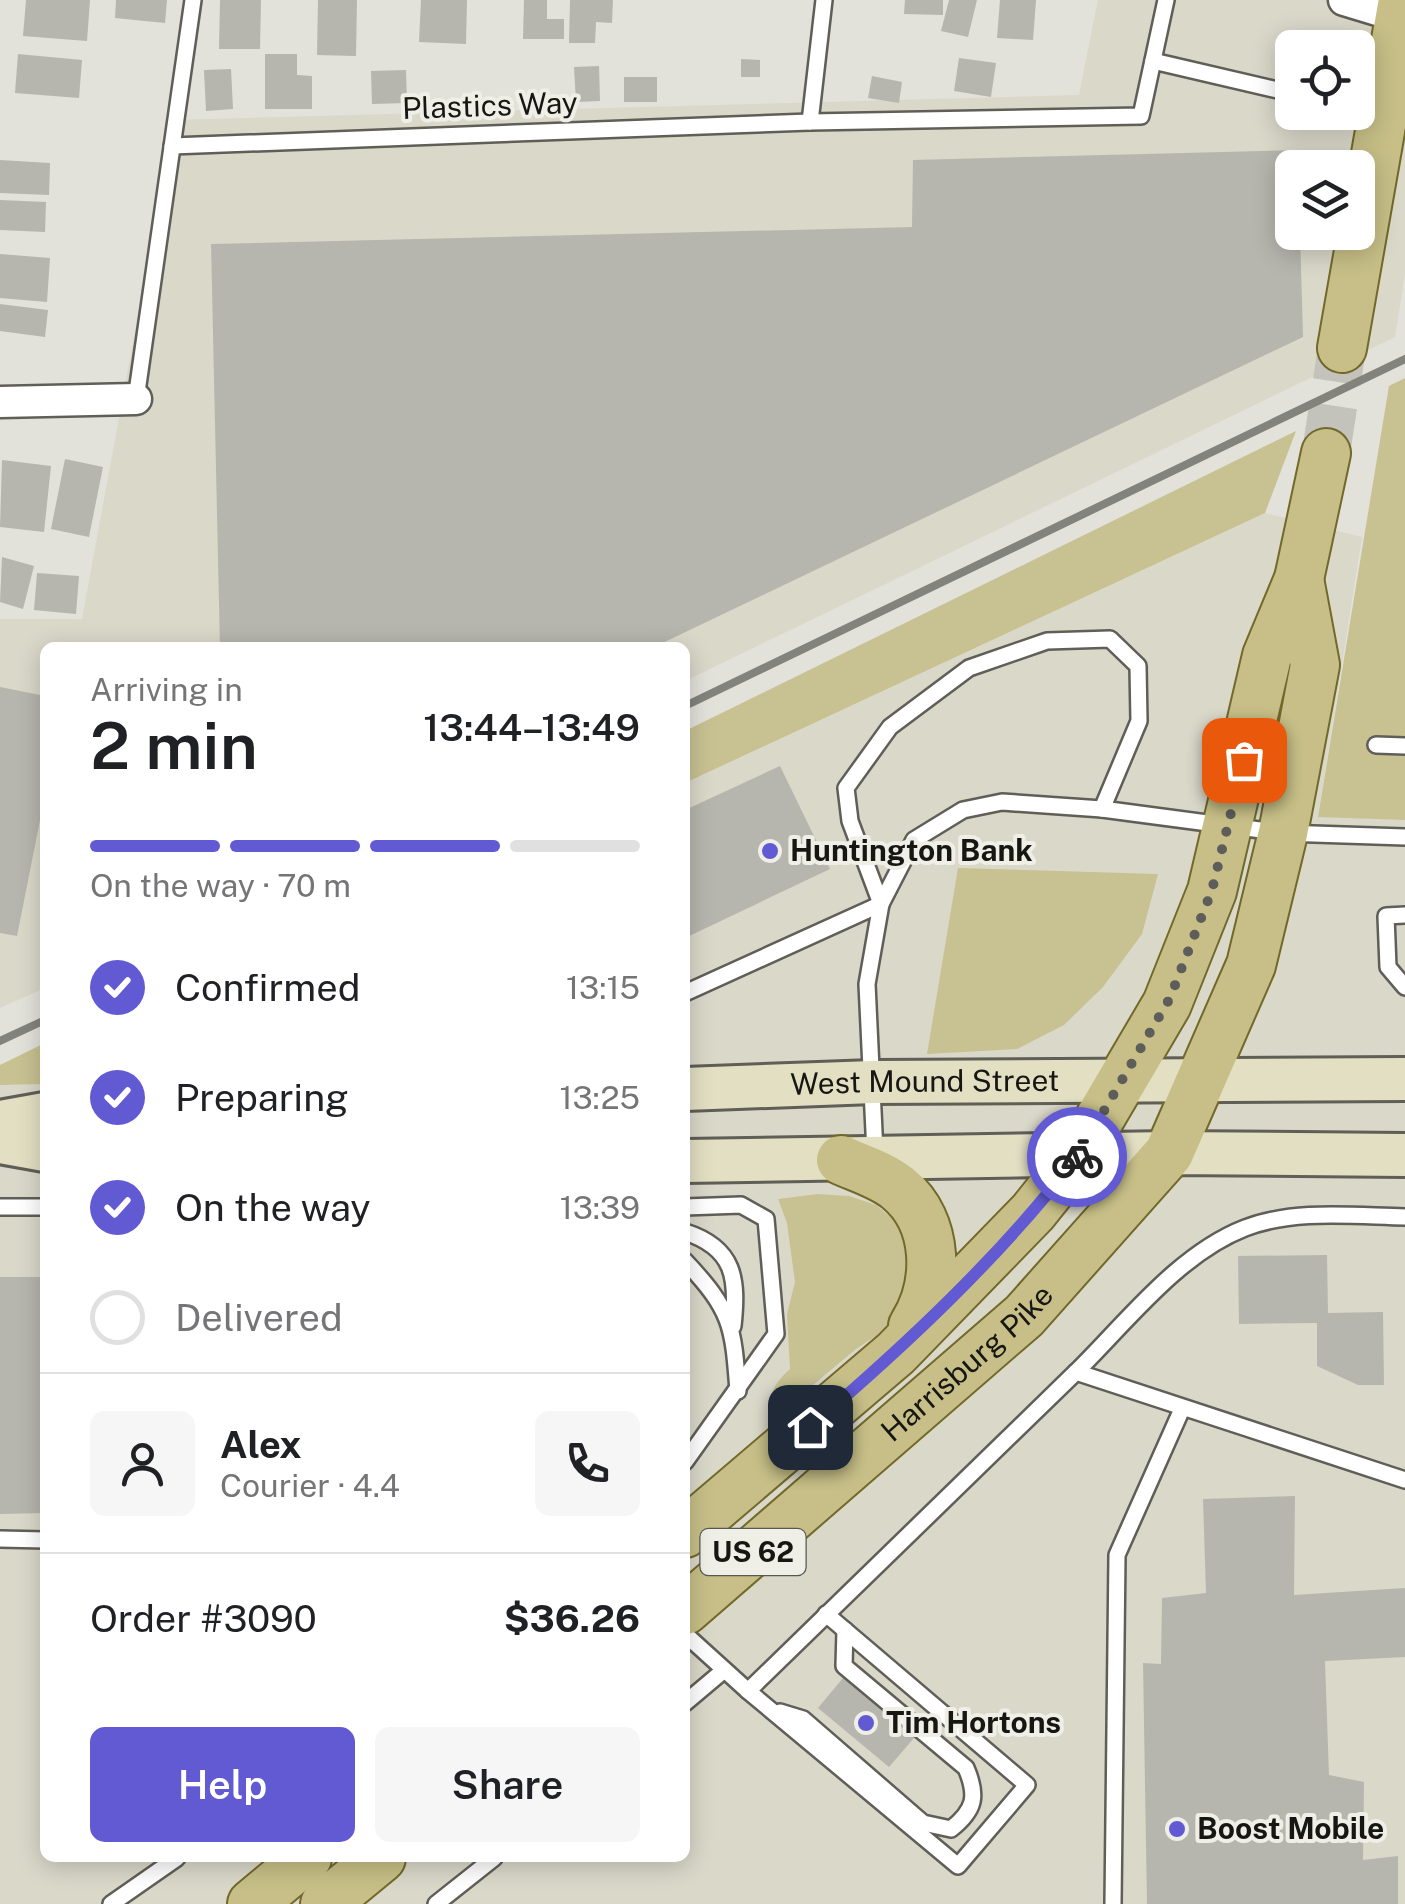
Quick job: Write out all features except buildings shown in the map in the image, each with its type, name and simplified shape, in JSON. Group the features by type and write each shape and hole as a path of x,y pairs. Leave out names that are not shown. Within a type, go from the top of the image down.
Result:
{"main road":[{"path":"1342,348 1402,9"},
{"name":"US 62","path":"1118,1082 1170,998 1212,890 1267,656 1298,579 1326,452"},
{"name":"US 62","path":"1204,1080 1251,965 1283,833 1315,665 1298,579"},
{"name":"West Mound Street","path":"690,1089 873,1082 1405,1078"},
{"name":"Harrisburg Pike","path":"690,1606 1024,1316 1169,1153 1204,1080"},
{"name":"Harrisburg Pike","path":"690,1529 896,1353 1033,1212 1077,1158 1118,1082"},
{"path":"0,1122 40,1115"},
{"path":"0,1142 40,1149"},
{"path":"690,1161 1077,1158 1169,1153 1405,1155"},
{"path":"858,1160 900,1190 916,1210 930,1246 932,1286 928,1302 896,1353"},
{"path":"252,1904 302,1862"},
{"path":"325,1904 376,1862"}],"street":[{"path":"1344,0 1402,9"},
{"path":"0,402 136,399"}],"lane":[{"path":"136,399 193,0"},
{"path":"810,122 824,0"},
{"name":"Plastics Way","path":"172,146 810,122 1141,116 1166,0"},
{"path":"1153,62 1275,90"},
{"path":"882,904 850,821 846,788 890,728 969,668 1047,641 1110,639 1138,666 1139,721 1102,809"},
{"path":"1376,745 1405,746"},
{"path":"858,1160 873,1082 867,984 882,904 914,840 963,810 1002,802 1102,809 1283,833 1405,836"},
{"path":"690,990 882,904"},
{"path":"1405,916 1386,916 1388,967 1405,987"},
{"path":"690,1207 742,1205 766,1219 776,1334 690,1455"},
{"path":"0,1207 40,1208"},
{"path":"748,1691 1202,1250 1246,1228 1302,1216 1405,1217"},
{"path":"690,1233 706,1238 730,1264 737,1293 733,1326 738,1391"},
{"path":"690,1266 714,1292 733,1326"},
{"path":"1076,1372 1405,1480"},
{"path":"1113,1904 1117,1555 1182,1409"},
{"path":"0,1539 40,1540"},
{"path":"690,1639 723,1671 958,1866 1027,1785 826,1614"},
{"path":"771,1710 803,1720 923,1822 951,1829 970,1814 976,1790 966,1768 844,1666 845,1630"},
{"path":"690,1698 723,1671"},
{"path":"111,1904 171,1862"},
{"path":"436,1904 489,1862"}],"shaded area":[{"path":"1098,0 1405,0 1405,273 1395,337 690,679 690,642 40,642 40,990 0,1008 0,619 82,619 174,120 1079,95"},
{"path":"1405,378 1405,820 1318,817 1389,386"},
{"path":"1296,431 1265,513 690,781 690,729"},
{"path":"1265,513 1362,537 1318,816 1405,820 1405,1904 0,1904 0,1085 40,1084 40,1862 690,1862 690,781"},
{"path":"958,868 1158,874 1142,934 1103,987 1064,1025 1017,1049 927,1054"},
{"path":"40,1045 40,1084 0,1085 0,1065"},
{"path":"818,1194 849,1196 876,1205 902,1226 913,1272 894,1324 856,1349 771,1420 773,1392 790,1369 787,1314 795,1282 787,1223 778,1199"}],"tunnel":[{"path":"1326,453 1342,348"}],"railway":[{"path":"690,704 1405,359"},
{"path":"0,1041 40,1022"}],"way so far":[{"path":"1077,1157 1170,998 1212,890 1244,760"}],"place":[{"name":"Huntington Bank","path":"770,851"},
{"name":"Tim Hortons","path":"866,1723"},
{"name":"Boost Mobile","path":"1177,1829"}],"route":[{"path":"810,1427 896,1353 1033,1212 1077,1157"}]}
